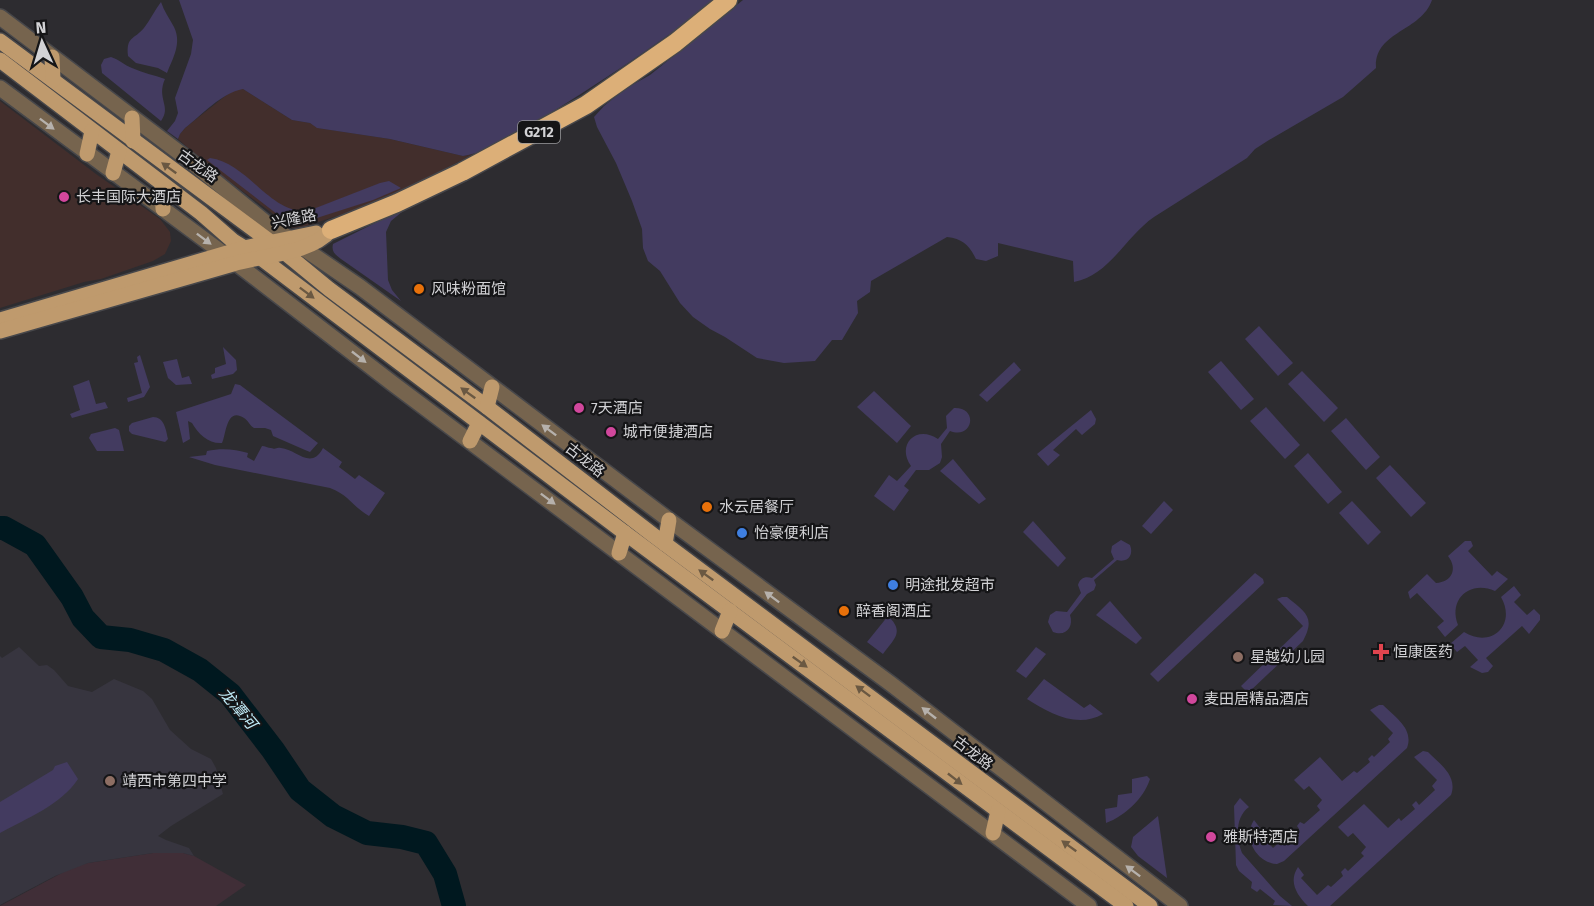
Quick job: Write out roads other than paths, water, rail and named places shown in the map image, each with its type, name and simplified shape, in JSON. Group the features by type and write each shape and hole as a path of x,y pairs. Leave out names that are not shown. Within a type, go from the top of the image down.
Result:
{"highway":[{"name":"G212","path":"331,230 397,203 462,172 577,111 667,49 728,0"}],"main road":[{"name":"古龙路","path":"0,41 270,242 292,246 329,289 487,406 665,544 1150,906"},
{"path":"52,57 53,80"},
{"name":"古龙路","path":"0,60 201,213 243,248 261,258 625,533 1126,906"},
{"path":"132,118 134,141"},
{"path":"87,154 92,131"},
{"path":"112,173 119,151"},
{"path":"162,184 162,209"},
{"name":"兴隆路","path":"0,320 230,259 261,258 325,237 331,230"},
{"name":"兴隆路","path":"0,331 230,259 243,248 270,242"},
{"path":"487,406 492,387"},
{"path":"470,441 479,423"},
{"path":"665,544 669,520"},
{"path":"619,553 625,533"},
{"path":"722,631 730,611"},
{"path":"993,833 998,811"}],"street":[{"path":"0,16 189,160 292,246 360,287 891,684 1180,906"},
{"path":"0,88 1089,906"}],"waterway":[{"name":"龙潭河","path":"0,528 35,545 72,597 83,618 101,637 130,640 164,650 200,670 230,694 300,790 333,816 367,833 402,837 426,843 445,874 454,906"}],"place":[{"name":"长丰国际大酒店","path":"64,197"},
{"name":"风味粉面馆","path":"419,289"},
{"name":"7天酒店","path":"579,408"},
{"name":"城市便捷酒店","path":"611,432"},
{"name":"水云居餐厅","path":"707,507"},
{"name":"怡豪便利店","path":"742,533"},
{"name":"明途批发超市","path":"893,585"},
{"name":"醉香阁酒庄","path":"844,611"},
{"name":"恒康医药","path":"1381,652"},
{"name":"星越幼儿园","path":"1238,657"},
{"name":"麦田居精品酒店","path":"1192,699"},
{"name":"靖西市第四中学","path":"110,781"},
{"name":"雅斯特酒店","path":"1211,837"}]}
